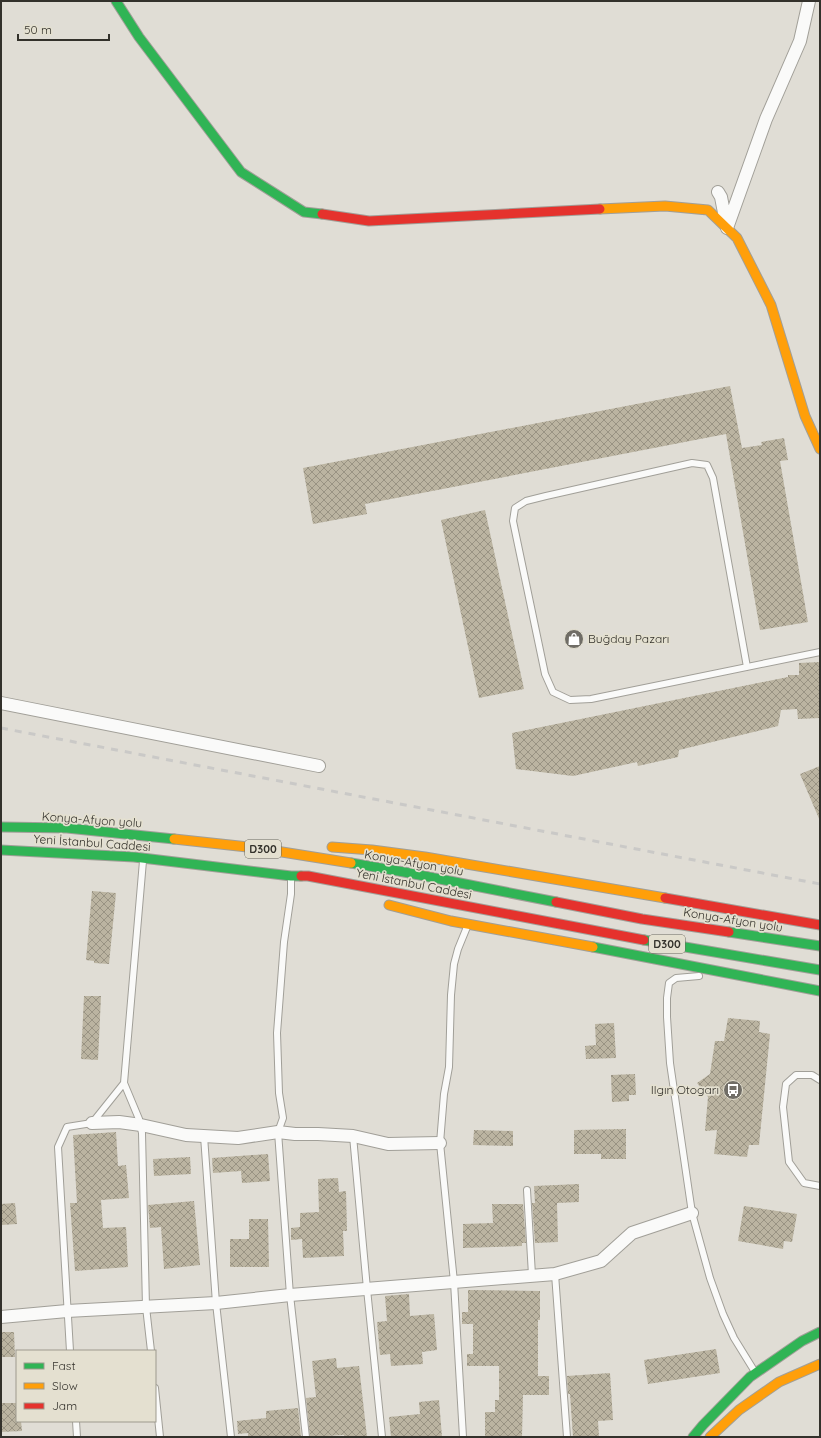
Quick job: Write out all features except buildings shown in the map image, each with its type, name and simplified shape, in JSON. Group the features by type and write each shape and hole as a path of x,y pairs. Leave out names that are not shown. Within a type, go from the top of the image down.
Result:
{"main road":[{"path":"116,1 139,37 241,172 304,212 369,221 665,206 708,210 737,238 771,305 805,416 820,448"},
{"name":"Konya-Afyon yolu","path":"1,827 67,828 257,848 404,872 642,919 820,946"},
{"path":"257,848 303,846"},
{"path":"326,847 372,850 425,857 820,925"},
{"name":"Yeni İstanbul Caddesi","path":"1,850 143,858 291,876 308,876 625,937 820,970"},
{"path":"291,876 304,885"},
{"path":"381,903 451,921 674,962 820,991"},
{"path":"693,1437 750,1377 802,1342 820,1332"},
{"path":"710,1437 739,1410 780,1382 820,1364"}],"street":[{"path":"727,228 766,119 800,41 809,1"},
{"path":"718,192 721,197 727,228"},
{"path":"1,703 318,766"},
{"path":"92,1123 119,1122 141,1124 186,1135 238,1138 278,1132 353,1136 388,1144 440,1143"},
{"path":"1,1317 67,1311 216,1303 290,1295 555,1274 601,1261 632,1233 692,1213"}],"lane":[{"path":"747,667 713,478 707,465 692,463 562,492 526,501 515,508 513,521 545,674 553,692 570,700 591,699 747,667 820,652"},
{"path":"143,858 124,1083 141,1124 142,1133 146,1307 151,1350"},
{"path":"291,876 291,894 284,942 277,1033 279,1093 283,1118 278,1132 290,1295 306,1437"},
{"path":"463,1437 454,1282 440,1143 444,1094 449,1067 451,995 454,964 468,924"},
{"path":"674,962 666,998 666,1017 670,1063 692,1213 710,1278 723,1314 734,1338 756,1373"},
{"path":"669,983 676,978 699,976 706,977"},
{"path":"820,1080 812,1075 796,1075 786,1084 783,1107 789,1162 804,1183 820,1186"},
{"path":"70,1350 58,1147 67,1127 92,1123 124,1083"},
{"path":"204,1136 216,1303 231,1437"},
{"path":"353,1136 382,1437"},
{"path":"527,1190 532,1275"},
{"path":"555,1274 567,1437"},
{"path":"156,1398 160,1437"},
{"path":"76,1422 77,1437"}],"railway":[{"path":"1,728 820,884"}],"traffic: fast":[{"path":"116,1 139,37 241,172 304,212 322,214"},
{"path":"1,827 67,828 174,839"},
{"path":"1,850 134,857 301,876"},
{"path":"351,863 556,902"},
{"path":"729,932 820,946"},
{"path":"644,940 820,970"},
{"path":"593,947 820,991"},
{"path":"693,1437 750,1377 802,1341 820,1332"}],"traffic: slow":[{"path":"600,209 665,206 708,210 737,238 771,305 805,416 820,449"},
{"path":"174,839 257,848 351,863"},
{"path":"332,847 372,850 425,857 665,898"},
{"path":"389,905 451,921 593,947"},
{"path":"710,1437 739,1410 779,1382 820,1364"}],"traffic: jam":[{"path":"322,214 369,221 600,209"},
{"path":"301,876 308,876 644,940"},
{"path":"665,898 820,925"},
{"path":"556,902 642,919 729,932"}],"place":[{"name":"Buğday Pazarı","path":"574,639"},
{"name":"Ilgın Otogarı","path":"733,1090"}]}
